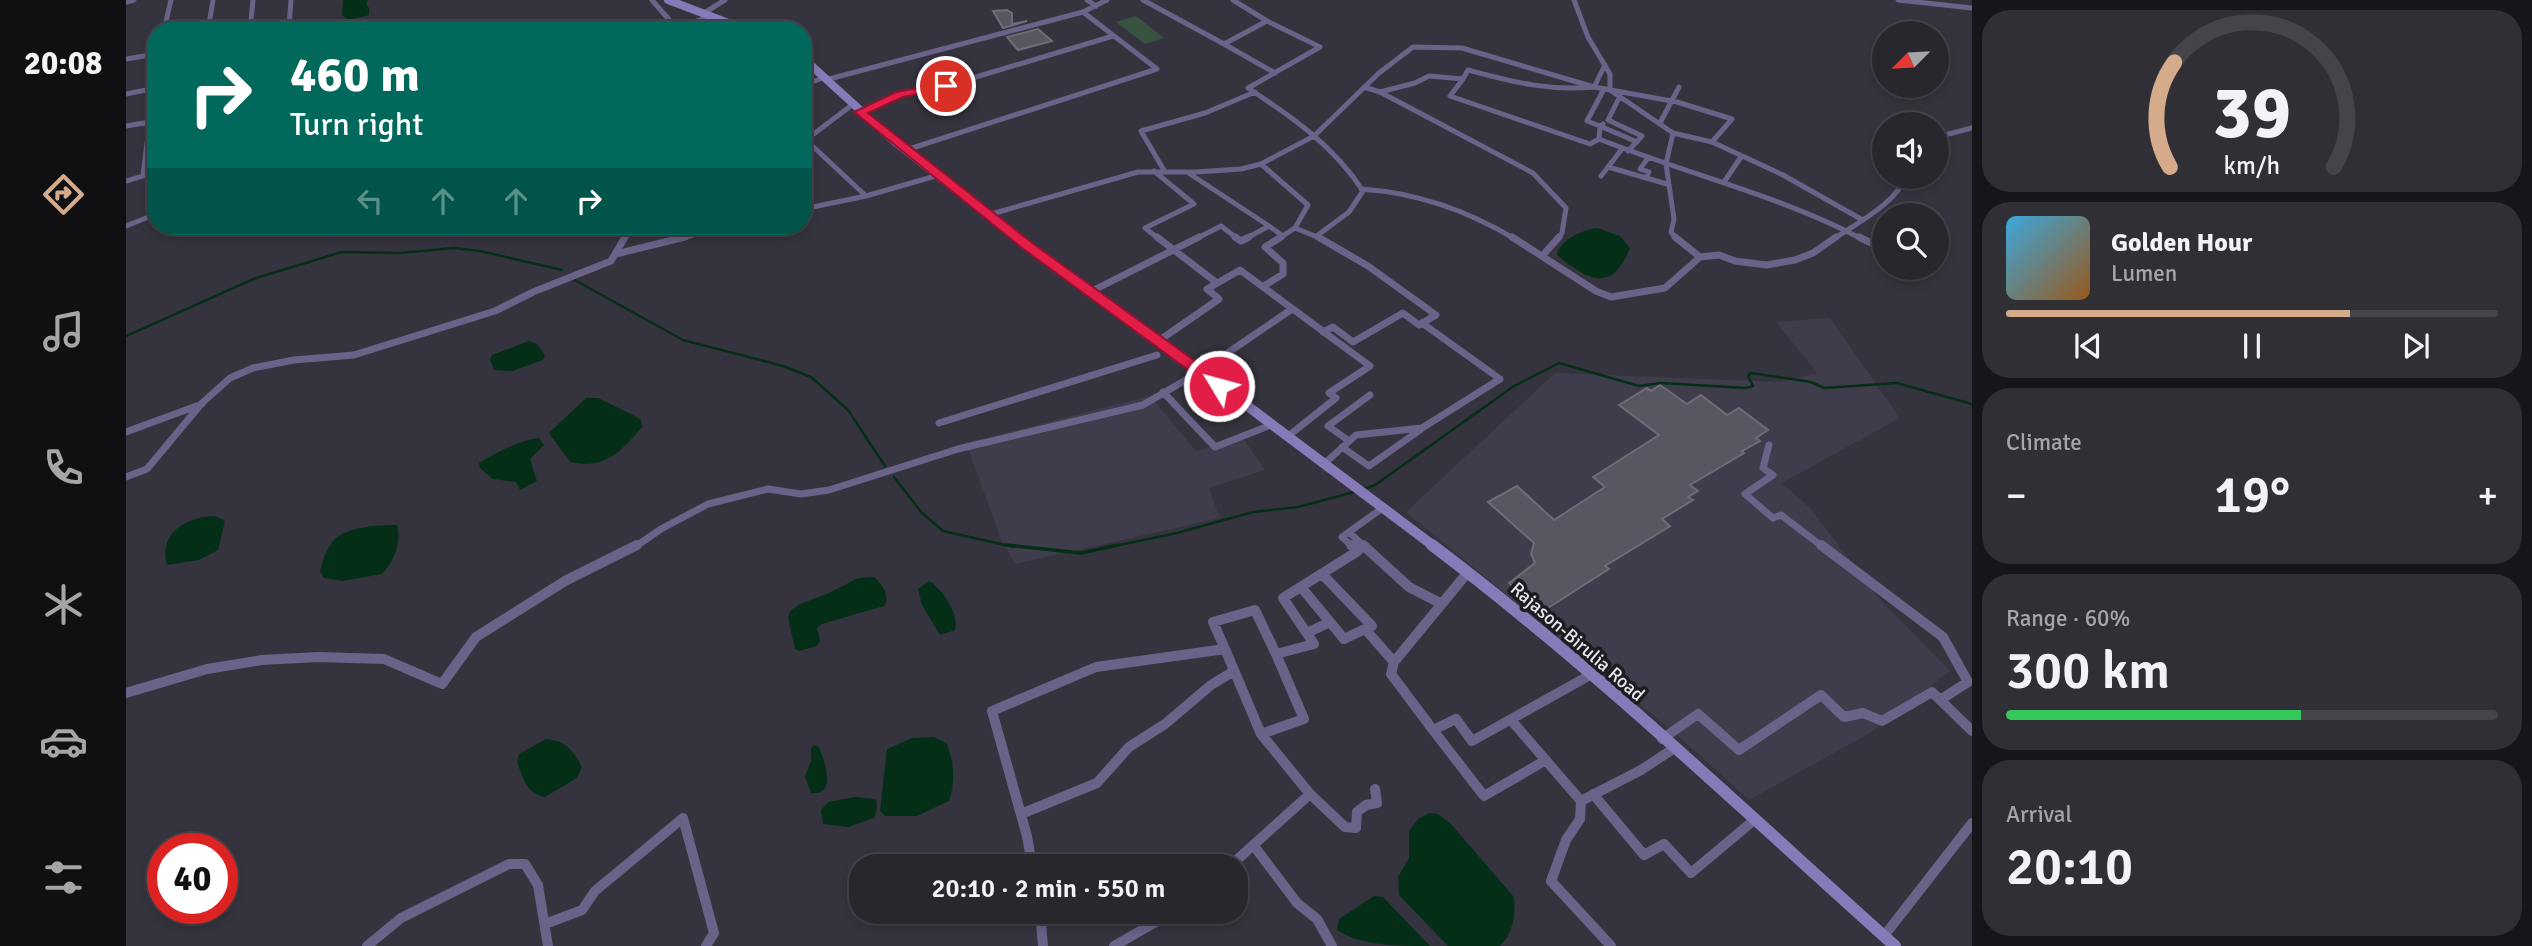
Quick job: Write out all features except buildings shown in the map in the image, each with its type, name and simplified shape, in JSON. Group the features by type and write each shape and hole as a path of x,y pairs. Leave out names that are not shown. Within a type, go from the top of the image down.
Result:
{"street":[{"path":"126,1 134,0"},
{"path":"166,21 171,0"},
{"path":"210,21 213,0"},
{"path":"251,21 253,0"},
{"path":"290,21 291,0"},
{"path":"652,0 670,21"},
{"path":"668,0 724,21"},
{"path":"692,21 707,14 725,0"},
{"path":"1087,0 1096,6"},
{"path":"812,82 915,54 1033,28 1083,12 1107,0"},
{"path":"1143,0 1275,73"},
{"path":"1233,0 1267,21 1320,47 1248,88 1283,111 1352,170 1363,191 1349,212 1318,235"},
{"path":"1574,0 1588,37 1610,74 1607,89 1587,121 1637,142"},
{"path":"1898,0 1972,8"},
{"path":"906,150 1157,69 1083,12"},
{"path":"1224,44 1267,21"},
{"path":"860,112 900,94 946,86 1112,36"},
{"path":"988,215 1138,172 1241,169 1261,163 1314,136 1364,87 1413,47 1462,48 1594,87 1672,101 1732,119 1712,142"},
{"path":"126,60 147,56"},
{"name":"Rajason-Birulia Road","path":"812,65 860,112 988,215 1468,572 1592,674 1895,946"},
{"path":"1594,87 1605,65"},
{"path":"1594,87 1560,90 1524,85 1468,70 1450,96 1590,144 1599,139"},
{"path":"1380,92 1415,83 1429,76 1463,79"},
{"path":"1364,87 1380,92 1533,173 1566,208 1562,233 1543,256"},
{"path":"1660,123 1679,87"},
{"path":"1607,89 1673,133 1712,142 1783,175 1861,219"},
{"path":"126,94 147,90"},
{"path":"1165,172 1140,131 1205,113 1255,93"},
{"path":"1599,139 1600,126 1608,120 1620,96"},
{"path":"812,135 852,105"},
{"path":"1601,176 1642,136 1608,120"},
{"path":"126,126 147,125"},
{"path":"1949,134 1972,128"},
{"path":"1673,133 1666,164 1674,219 1671,232 1680,243 1700,257"},
{"path":"1599,139 1648,158 1752,191 1872,242"},
{"path":"812,148 866,196"},
{"path":"143,175 147,150"},
{"path":"1724,182 1741,157"},
{"path":"1646,178 1649,172 1640,169 1648,158"},
{"path":"1261,163 1308,205 1294,228 1265,247 1283,263 1283,274 1264,286"},
{"path":"1608,167 1667,184"},
{"path":"1154,171 1194,204 1145,228 1217,283"},
{"path":"1187,172 1283,236"},
{"path":"126,181 147,174"},
{"path":"812,207 866,196 939,175"},
{"path":"1361,188 1398,191 1438,201 1485,219 1596,291 1611,297 1665,288 1700,257 1719,255 1735,261 1767,265 1795,260 1812,253 1901,189"},
{"path":"126,226 147,218"},
{"path":"1090,292 1221,226 1241,242 1269,226"},
{"path":"1294,228 1318,235 1353,253 1436,315 1419,325 1403,313 1353,342 1333,327 1323,332"},
{"path":"126,477 147,468 202,403 230,378 253,368 295,360 354,355 495,311 533,292 611,261 627,235"},
{"path":"616,254 692,235"},
{"path":"1157,342 1219,299 1207,289 1240,270 1370,366 1329,393 1336,398 1287,437"},
{"path":"126,693 157,681 247,660 312,656 384,659 431,682 442,684 476,637 565,581 630,550 661,529 708,504 768,489 801,494 829,490 958,449 1143,405 1201,371 1292,309"},
{"path":"1370,395 1328,426 1369,466 1422,428 1500,379 1422,323"},
{"path":"939,423 1019,397 1088,380 1157,355"},
{"path":"1163,392 1215,447 1271,425"},
{"path":"126,432 202,403"},
{"path":"1324,464 1356,435 1422,428"},
{"path":"1769,445 1763,468 1773,475 1745,494 1773,518 1781,515 1943,637 1968,682 1940,700"},
{"path":"1276,654 1314,644 1283,598 1358,551 1342,537 1384,507"},
{"path":"1349,532 1409,587 1442,604"},
{"path":"1468,572 1394,662 1391,674 1484,796 1546,760"},
{"path":"1301,587 1344,639 1372,626 1322,574"},
{"path":"1261,734 1304,719 1255,610 1213,622 1261,734 1310,794 1345,827 1356,828 1357,812 1377,803 1375,789"},
{"path":"1307,633 1330,622"},
{"path":"1365,629 1394,662"},
{"path":"1029,854 992,711 1096,667 1225,649"},
{"path":"1021,814 1097,783 1129,747 1166,724 1211,685 1234,671"},
{"path":"1433,730 1456,719 1472,741 1592,674"},
{"path":"1662,739 1698,715 1739,750 1821,695 1844,717 1863,713 1882,721 1932,692 1972,731"},
{"path":"1511,720 1581,801 1580,819 1566,840 1551,881 1611,946"},
{"path":"1581,801 1674,750"},
{"path":"1244,854 1310,794"},
{"path":"1593,794 1644,855 1664,844 1691,873 1753,821"},
{"path":"545,924 582,910 595,891 683,818 714,933 706,946"},
{"path":"1884,936 1972,823"},
{"path":"1254,846 1297,903 1317,919 1332,946"},
{"path":"367,946 401,918 509,864 524,864 538,885 548,946"},
{"path":"1041,924 1043,946"},
{"path":"1114,946 1152,924"}],"shaded area":[{"path":"343,0 368,0 366,4 369,15 349,20 342,15"},
{"path":"1136,16 1164,38 1145,44 1116,22"},
{"path":"1597,228 1620,236 1630,248 1615,272 1598,278 1579,271 1557,255 1567,240 1578,233"},
{"path":"1830,318 1900,418 1782,483 1811,509 1877,596 1950,671 1870,733 1749,800 1676,734 1406,512 1555,373 1779,382 1817,373 1776,322"},
{"path":"529,341 537,344 545,355 543,360 512,371 494,370 490,360 492,355"},
{"path":"1150,396 1196,451 1243,438 1265,470 1209,488 1220,518 1015,564 1001,539 966,443"},
{"path":"586,398 598,398 635,416 641,420 642,427 611,457 582,464 570,462 549,433"},
{"path":"539,438 544,445 530,459 537,481 520,490 516,482 493,479 480,468 479,463 500,451"},
{"path":"215,516 225,521 218,550 199,560 167,565 167,544 177,528 194,519"},
{"path":"397,525 396,551 382,574 343,581 324,578 320,571 324,559 331,544 339,536 363,527"},
{"path":"874,577 885,590 887,599 884,606 822,624 817,628 820,641 817,646 799,651 795,649 788,618 790,611 858,578"},
{"path":"929,581 949,602 955,617 955,630 940,635 922,605 918,589"},
{"path":"934,737 947,744 951,758 953,779 949,801 917,816 885,816 880,811 887,749 912,738"},
{"path":"546,739 568,747 582,767 577,778 545,797 529,789 517,762 519,754"},
{"path":"814,745 819,747 827,777 827,784 819,793 811,793 805,777"},
{"path":"855,797 876,799 874,818 848,827 823,824 821,810 828,802"},
{"path":"1429,813 1438,814 1450,823 1514,897 1513,923 1500,946 1448,946 1399,895 1398,877 1409,858 1409,831 1418,819"},
{"path":"1374,896 1383,897 1430,946 1369,942 1337,930 1339,919"}],"waterway":[{"path":"126,336 256,278 342,252 400,253 454,248 480,251 562,270"},
{"path":"571,278 683,340 783,366 811,377 848,410 885,466"},
{"path":"1364,489 1375,485 1514,386 1559,363 1639,386 1661,383 1746,388 1753,386 1748,376 1751,373 1811,382 1824,388 1897,383 1972,404"},
{"path":"894,477 921,512 943,531 1014,547"},
{"path":"1110,547 1177,533 1253,512 1298,507 1358,491"},
{"path":"1006,545 1081,553 1118,545"}],"route":[{"path":"946,86 921,93 900,94 860,112 894,142 1026,245 1219,386"}]}
